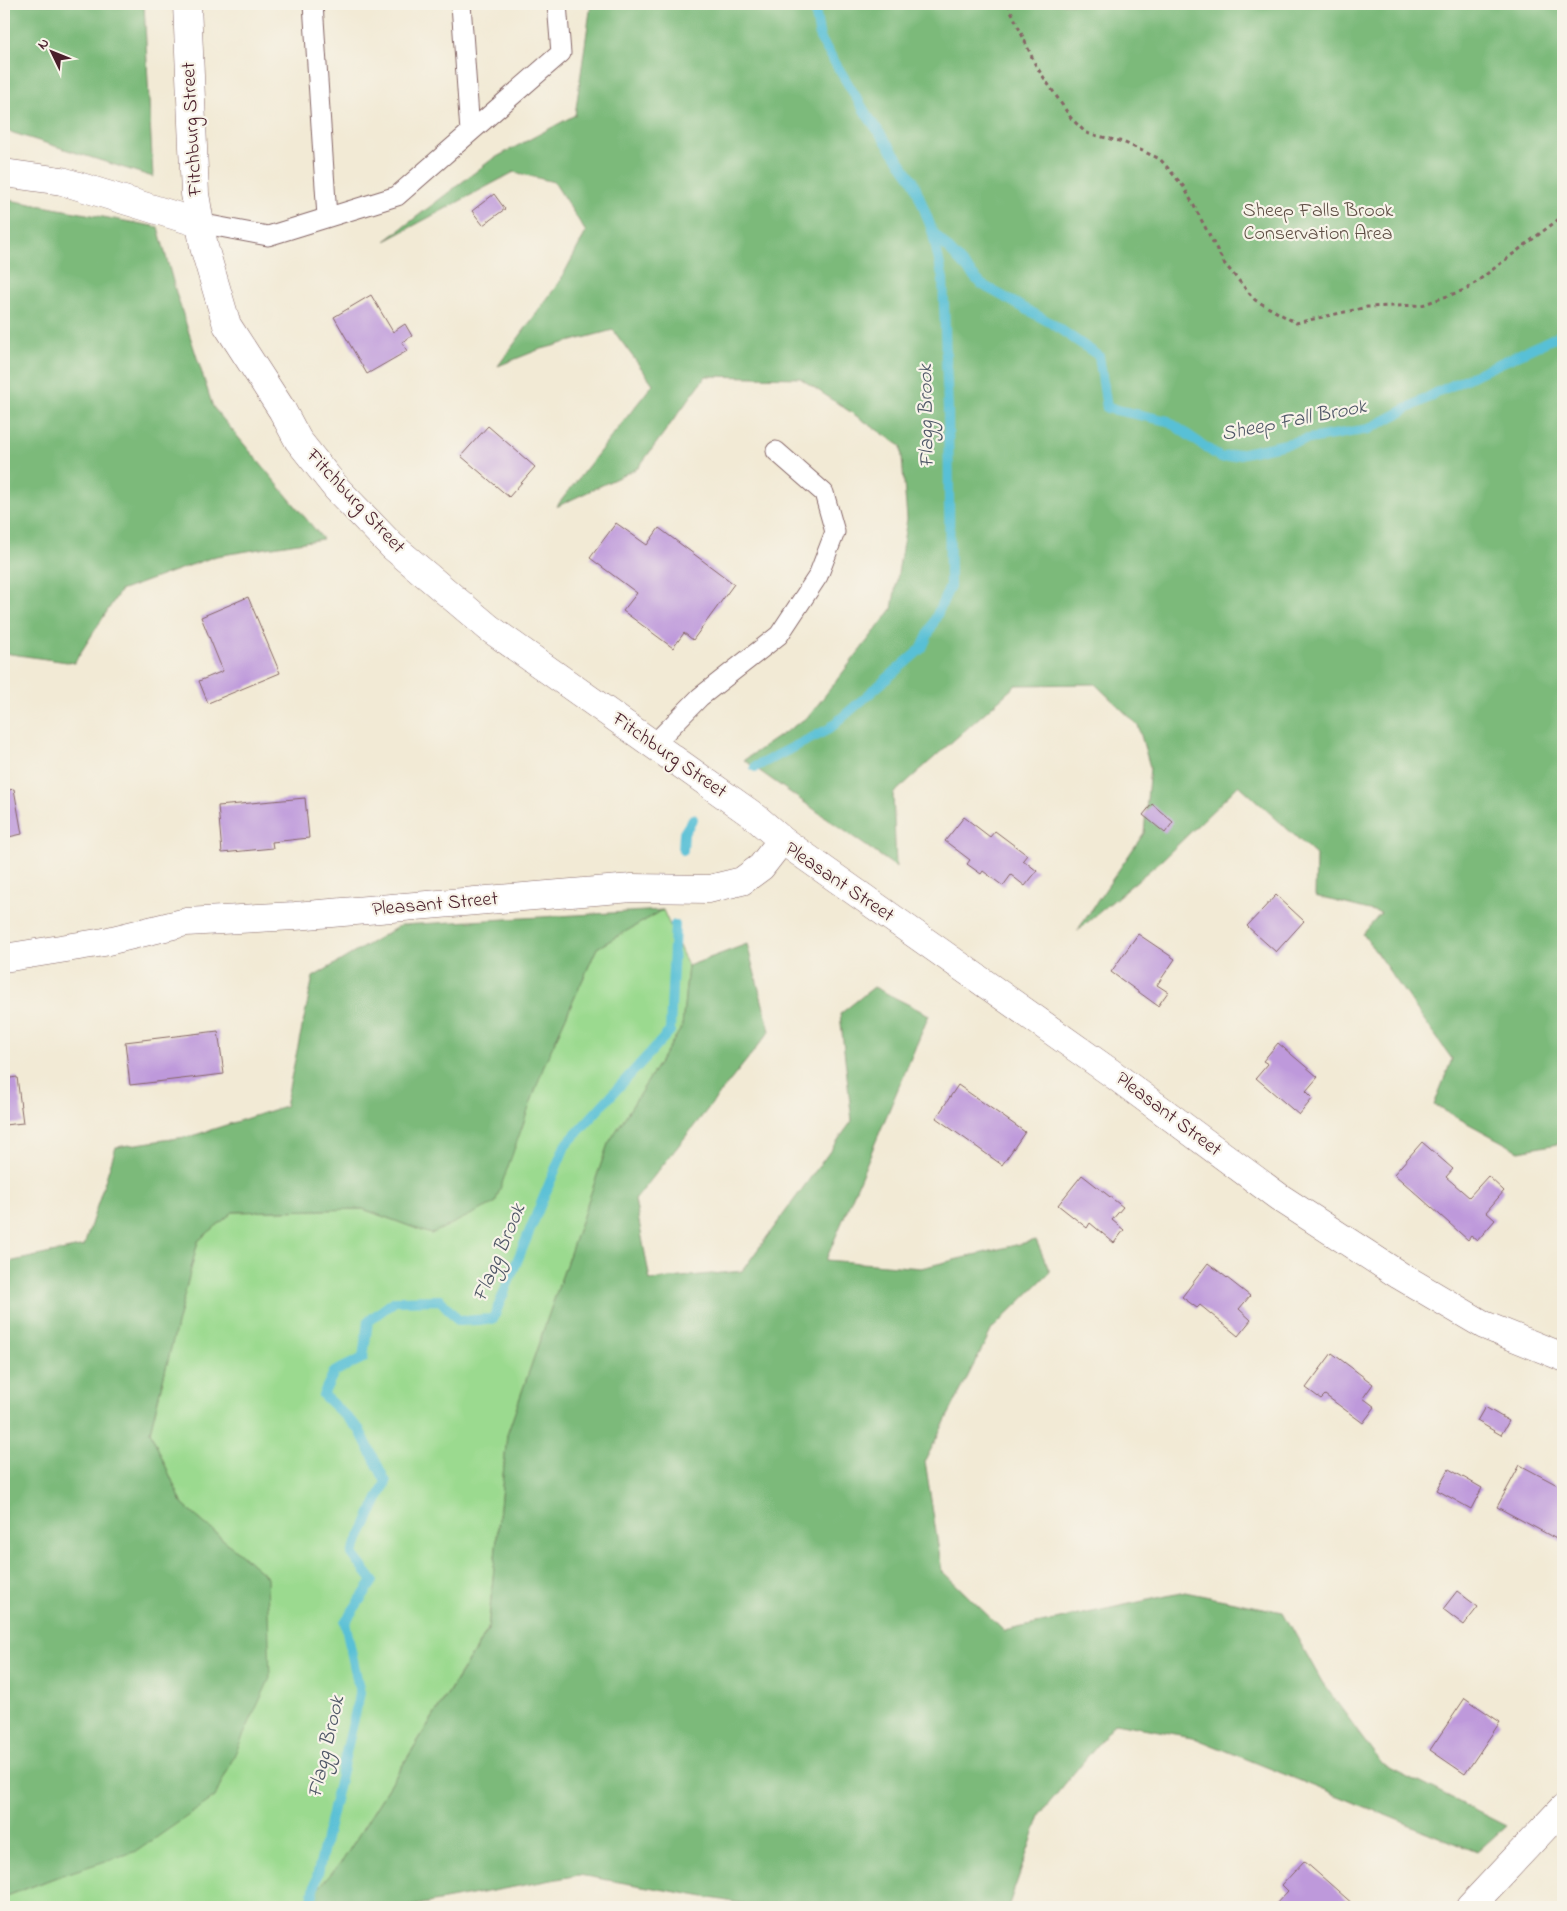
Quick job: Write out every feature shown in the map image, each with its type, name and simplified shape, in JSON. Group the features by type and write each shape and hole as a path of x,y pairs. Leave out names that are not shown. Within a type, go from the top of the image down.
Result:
{"street":[{"name":"Fitchburg Street","path":"187,4 195,194 204,247 227,325 282,410 298,440 337,489 392,546 489,628 754,816 782,840"},
{"path":"4,173 62,181 199,222"},
{"name":"Pleasant Street","path":"4,958 104,942 186,922 295,916 632,888 709,889 742,881 760,867 782,840 1110,1072 1279,1197 1399,1275 1484,1325 1563,1357"},
{"path":"1470,1907 1563,1808"}],"lane":[{"path":"313,4 327,217"},
{"path":"461,4 470,132"},
{"path":"199,222 268,236 397,196 561,52 557,4"},
{"path":"653,745 700,697 779,635 818,576 835,532 824,493 776,450"}],"path":[{"path":"1008,4 1036,66 1071,118 1086,133 1123,142 1160,159 1184,187 1224,263 1242,285 1255,300 1296,322 1367,307 1422,305 1467,289 1563,216"}],"green space":[{"path":"4,4 144,4 153,177 4,130"},
{"name":"Sheep Falls Brook Conservation Area","path":"591,4 1563,4 1563,1143 1519,1151 1434,1105 1452,1059 1363,934 1381,913 1315,896 1316,855 1239,785 1163,859 1077,931 1144,833 1150,767 1138,725 1095,684 1016,685 893,794 896,867 744,760 809,716 892,609 907,519 901,446 800,378 706,376 638,468 556,507 653,384 613,330 538,350 498,366 560,281 586,232 554,182 514,172 385,241 491,160 575,115"},
{"path":"4,199 158,227 177,296 213,407 323,539 216,556 120,591 74,663 4,653"},
{"path":"663,910 688,966 682,1027 608,1144 507,1435 488,1629 343,1860 302,1907 4,1907 4,1897 62,1875 267,1577 183,1505 150,1431 198,1241 233,1212 363,1209 431,1234 545,1063 597,948"},
{"path":"663,910 597,948 545,1063 495,1203 431,1234 363,1209 233,1212 198,1241 150,1431 183,1505 267,1577 270,1678 215,1797 137,1851 62,1875 4,1897 4,1263 84,1246 116,1147 192,1136 285,1106 313,977 401,925"},
{"path":"747,944 770,1031 635,1200 650,1280 742,1271 852,1121 840,1014 874,987 929,1015 826,1260 921,1268 1036,1240 1050,1272 992,1329 925,1461 942,1571 1004,1631 1185,1592 1283,1612 1322,1682 1382,1764 1506,1826 1477,1852 1192,1737 1115,1723 1041,1813 1008,1907 748,1907 745,1904 579,1875 406,1907 302,1907 343,1860 488,1630 507,1435 608,1144 682,1027 688,966"}],"building":[{"path":"494,194 505,209 483,225 472,211"},
{"path":"371,295 393,332 405,324 412,336 402,342 407,351 367,374 334,317"},
{"path":"488,426 535,467 509,497 461,456"},
{"path":"616,523 647,545 659,528 734,584 693,640 684,633 673,648 623,611 637,593 590,558"},
{"path":"248,597 280,673 208,703 199,681 223,671 201,617"},
{"path":"14,789 22,834 4,838 4,791"},
{"path":"305,798 309,838 272,842 273,848 222,853 218,806"},
{"path":"1152,804 1173,822 1165,833 1143,815"},
{"path":"964,817 990,837 995,831 1027,855 1023,860 1037,871 1025,886 1011,875 1003,886 983,871 981,874 967,864 970,860 945,841"},
{"path":"1276,895 1304,921 1276,952 1247,926"},
{"path":"1138,934 1175,959 1157,985 1168,992 1158,1006 1111,972"},
{"path":"218,1031 224,1074 130,1085 125,1042"},
{"path":"1278,1043 1318,1077 1306,1091 1313,1098 1299,1115 1256,1078 1268,1064 1263,1061"},
{"path":"17,1077 23,1123 4,1125 4,1079"},
{"path":"958,1085 1025,1132 1002,1165 936,1118"},
{"path":"1422,1142 1453,1169 1446,1177 1469,1197 1488,1176 1504,1191 1486,1212 1495,1220 1477,1241 1471,1236 1468,1240 1394,1174"},
{"path":"1082,1175 1123,1207 1112,1220 1124,1230 1114,1243 1090,1223 1087,1228 1058,1205"},
{"path":"1208,1263 1250,1296 1239,1309 1251,1320 1238,1336 1200,1305 1197,1308 1182,1297"},
{"path":"1332,1353 1373,1384 1363,1398 1375,1407 1363,1423 1325,1395 1321,1399 1306,1388"},
{"path":"1485,1407 1509,1421 1501,1435 1477,1421"},
{"path":"1520,1465 1563,1488 1562,1542 1497,1507"},
{"path":"1449,1469 1482,1488 1471,1509 1437,1490"},
{"path":"1457,1591 1478,1607 1464,1625 1443,1609"},
{"path":"1465,1698 1500,1722 1465,1774 1430,1750"},
{"path":"1304,1861 1354,1905 1352,1907 1273,1907 1288,1891 1282,1885"}],"waterway":[{"name":"Flagg Brook","path":"755,767 829,729 922,648 950,586 948,409 943,279 932,230 913,180 867,115 820,38 814,4"},
{"name":"Sheep Fall Brook","path":"932,231 981,284 1051,323 1099,356 1107,408 1168,421 1221,458 1309,439 1369,429 1440,391 1563,334"},
{"name":"Flagg Brook","path":"683,850 684,833 693,819"},
{"name":"Flagg Brook","path":"310,1907 360,1693 345,1622 373,1581 352,1554 386,1482 359,1429 323,1395 334,1372 363,1358 368,1321 395,1301 440,1300 459,1321 493,1319 565,1146 670,1031 675,925"}]}
